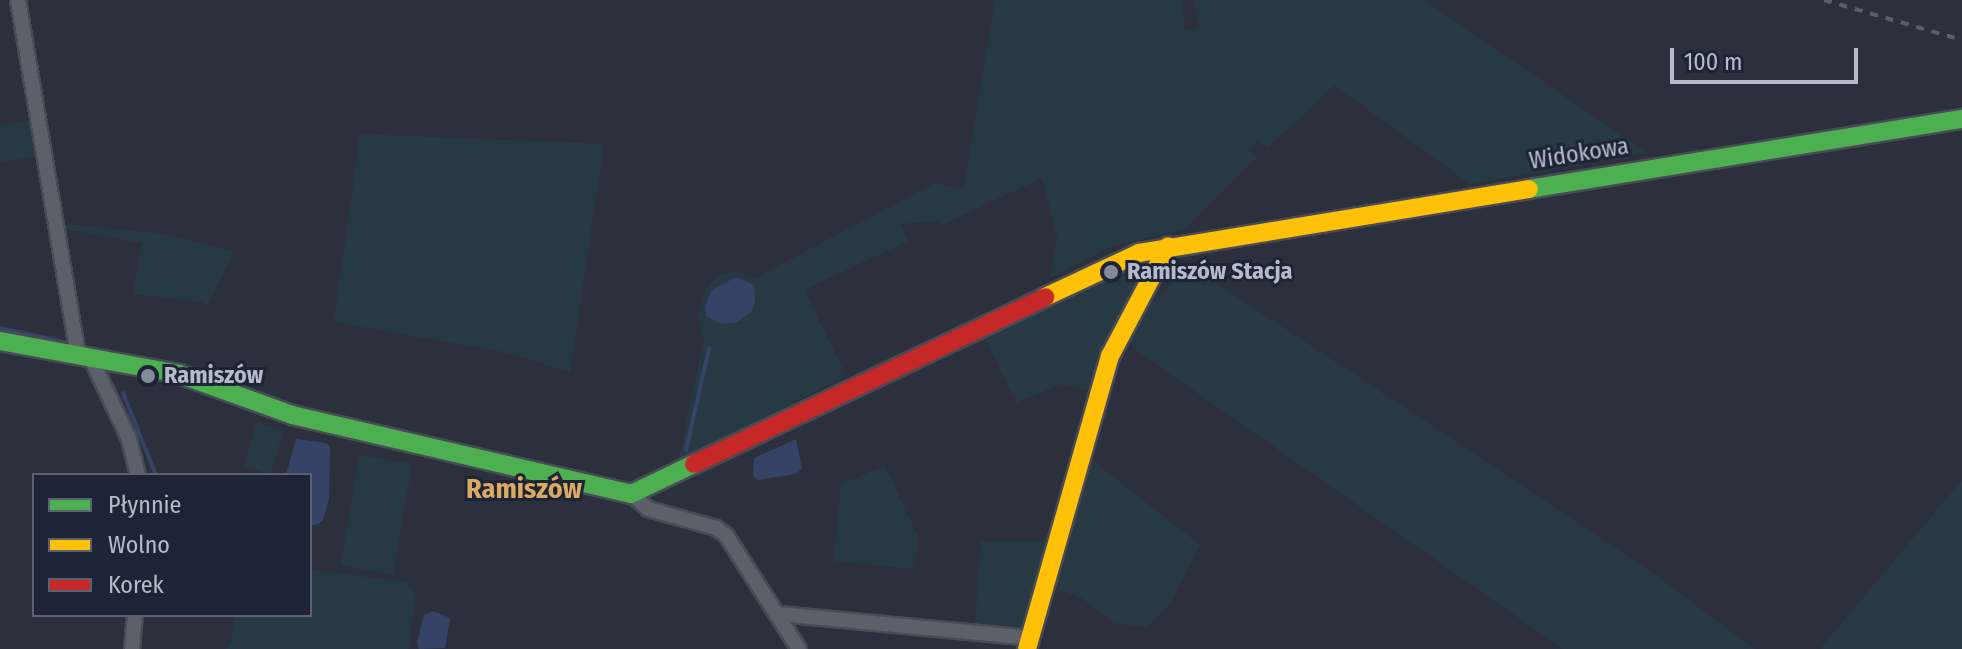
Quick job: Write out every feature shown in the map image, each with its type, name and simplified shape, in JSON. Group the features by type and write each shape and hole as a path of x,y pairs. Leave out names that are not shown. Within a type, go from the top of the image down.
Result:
{"street":[{"path":"18,0 84,355 129,439 138,473"},
{"name":"Widokowa","path":"631,494 1098,269 1139,253 1203,240 1962,119"},
{"path":"778,614 1028,643 1110,356 1168,246"},
{"path":"0,341 179,374 317,421 631,494 648,509 716,528 726,535 799,649"},
{"path":"132,649 135,617"}],"shaded area":[{"path":"995,0 1181,0 1185,31 1199,28 1193,0 1424,0 1647,153 1470,184 1334,85 1268,148 1257,140 1249,150 1258,157 1185,229 1112,246 1050,278 1057,236 1042,178 942,225 939,221 900,224 908,241 804,290 846,375 678,464 704,338 698,315 703,296 716,276 734,271 755,278 935,183 964,189"},
{"path":"32,121 39,156 0,162 0,125"},
{"path":"360,134 604,144 570,372 504,352 334,322"},
{"path":"67,224 166,234 234,251 208,306 202,302 133,294 142,243 66,229"},
{"path":"1139,264 1144,270 1114,331 1092,411 1084,408 1088,391 1061,384 1016,403 984,337 1060,298"},
{"path":"1182,272 1200,272 1654,574 1754,649 1563,649 1130,346 1145,311"},
{"path":"257,422 284,430 271,473 244,466"},
{"path":"360,455 412,464 393,575 341,565"},
{"path":"1092,460 1200,545 1172,601 1147,627 1113,623 1083,599 1051,586"},
{"path":"885,466 918,537 915,569 834,561 841,484"},
{"path":"1962,480 1962,649 1820,649"},
{"path":"981,541 1052,541 1029,619 1022,627 975,624"},
{"path":"312,570 406,582 416,596 408,649 226,649 231,642 236,617 312,617"}],"water":[{"path":"736,277 754,285 755,304 751,312 737,322 721,324 706,316 705,306 712,290"},
{"path":"296,439 327,443 330,448 329,499 323,520 318,524 312,526 312,473 287,473"},
{"path":"796,439 802,469 795,474 757,480 753,476 754,458"},
{"path":"433,611 450,618 445,648 419,649 417,642 424,615"}],"waterway":[{"path":"0,328 70,343"},
{"path":"686,450 709,349"},
{"path":"123,393 155,473"}],"railway":[{"path":"1824,0 1962,40"}],"traffic: fast":[{"path":"1529,189 1962,119"},
{"path":"0,341 179,374 292,415 631,494 694,464"}],"traffic: slow":[{"path":"1045,297 1139,253 1529,189"},
{"path":"1027,649 1110,356 1168,246"}],"traffic: jam":[{"path":"694,464 1045,297"}],"place":[{"name":"Ramiszów Stacja","path":"1111,272"},
{"name":"Ramiszów","path":"148,376"}],"district":[{"name":"Ramiszów","path":"524,489"}]}
